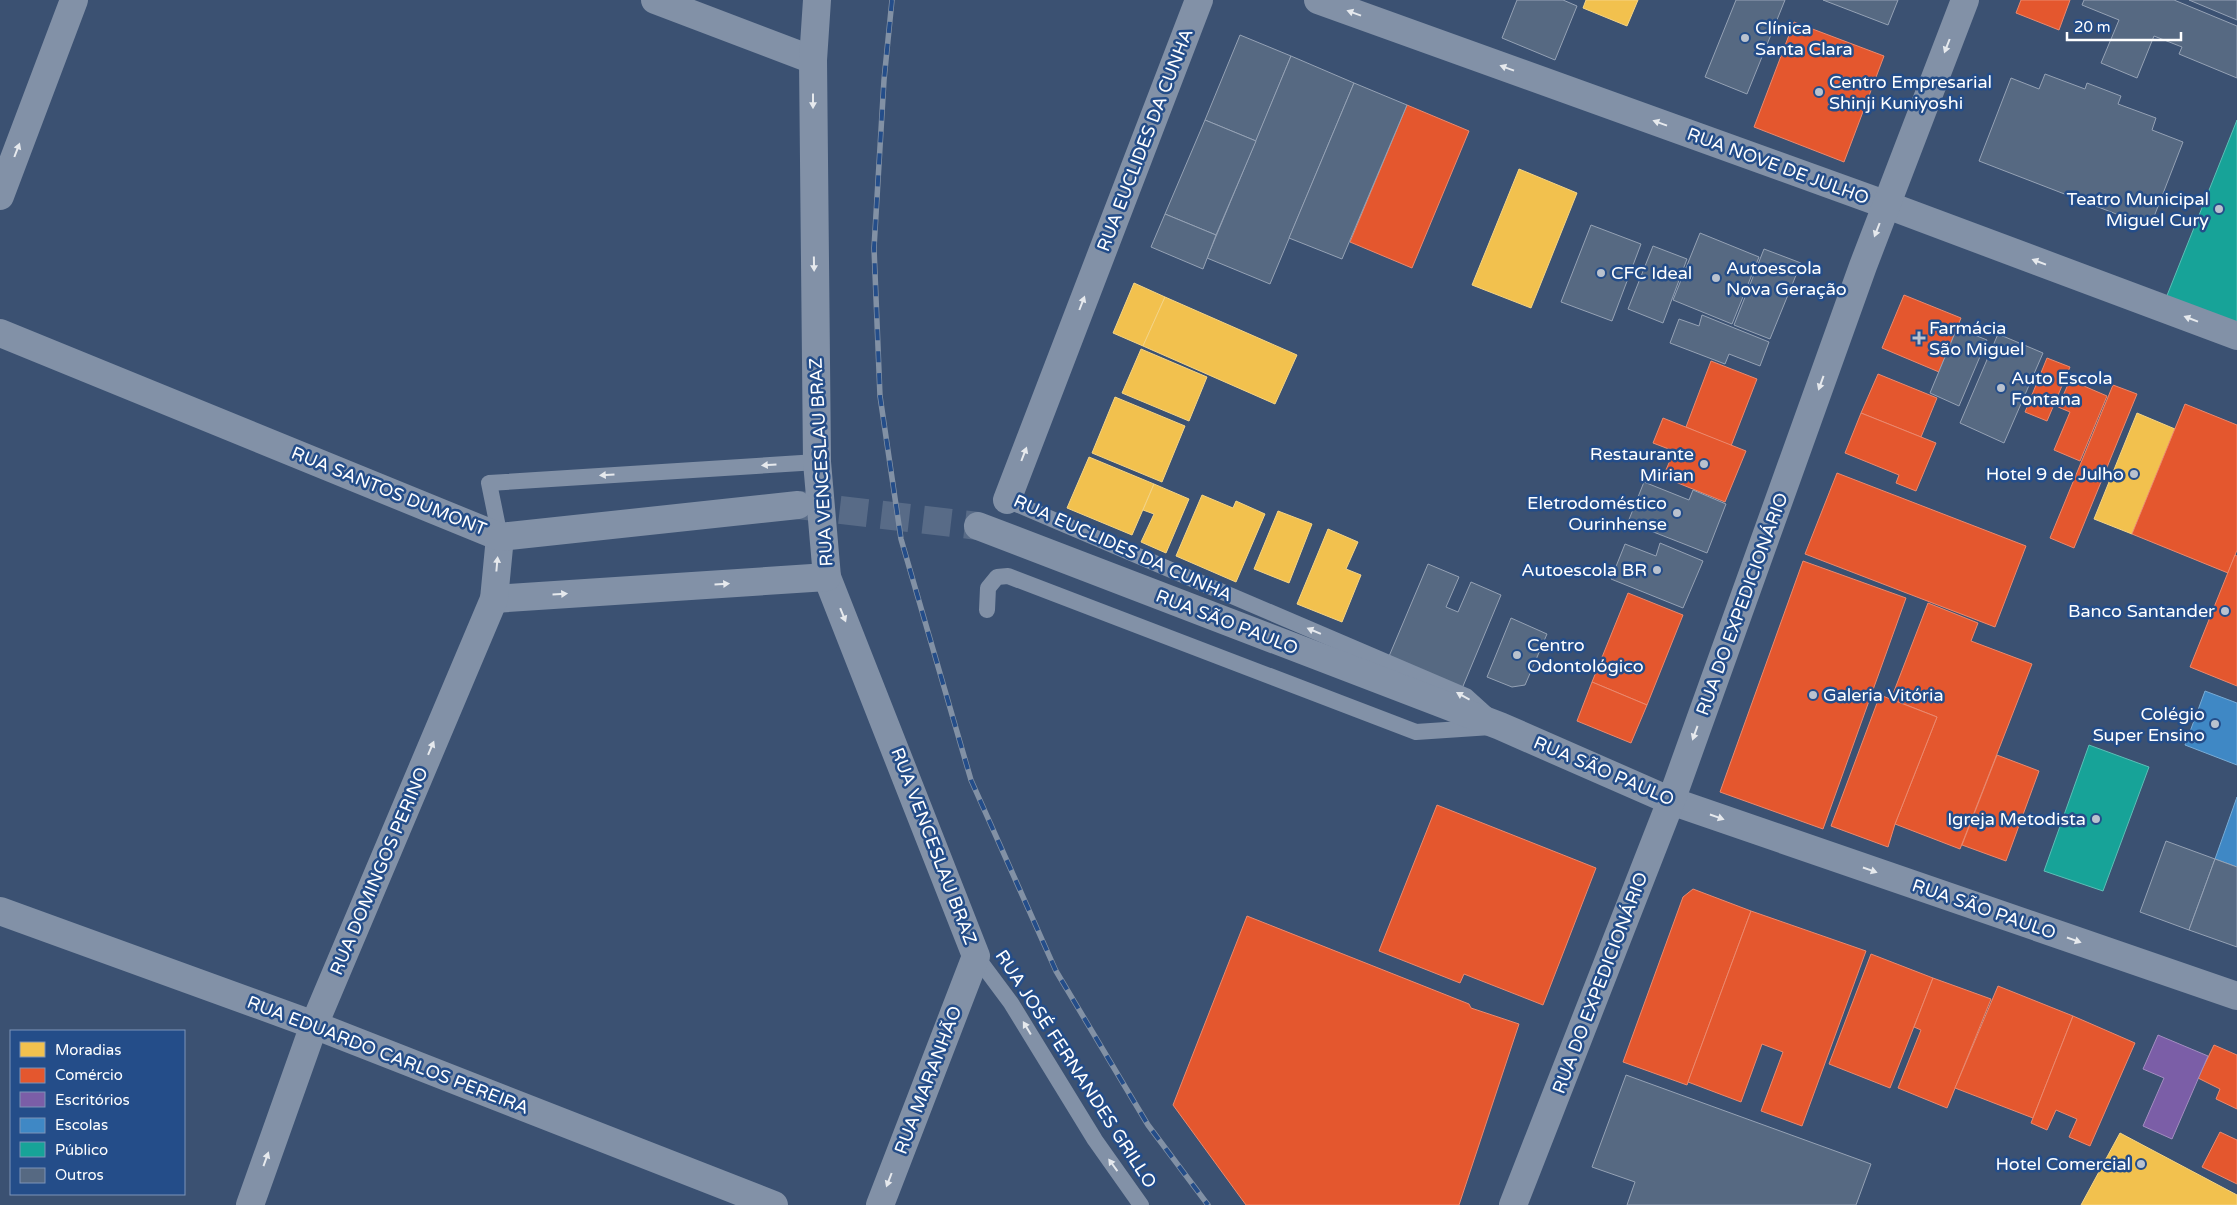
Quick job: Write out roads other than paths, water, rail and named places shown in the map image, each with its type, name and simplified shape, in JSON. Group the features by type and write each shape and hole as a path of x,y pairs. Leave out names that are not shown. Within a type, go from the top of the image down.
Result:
{"street":[{"path":"0,196 74,0"},
{"path":"655,0 813,60"},
{"name":"RUA VENCESLAU BRAZ","path":"817,0 813,60 817,462 827,577 976,956"},
{"name":"RUA EUCLIDES DA CUNHA","path":"1007,500 1199,0"},
{"name":"RUA NOVE DE JULHO","path":"1318,0 1887,205 2237,336"},
{"name":"RUA DO EXPEDICIONÁRIO","path":"1513,1205 1671,801 1863,266 1965,0"},
{"name":"RUA SANTOS DUMONT","path":"0,333 500,537 798,506"},
{"name":"RUA SÃO PAULO","path":"978,526 1500,726 1671,801 2237,996"},
{"name":"RUA DOMINGOS PERINO","path":"250,1205 314,1025 494,599 500,537"},
{"path":"494,599 827,577"},
{"name":"RUA EDUARDO CARLOS PEREIRA","path":"0,911 314,1025 774,1205"},
{"name":"RUA MARANHÃO","path":"880,1205 976,956"}],"lane":[{"path":"500,537 490,483 817,462"},
{"name":"RUA EUCLIDES DA CUNHA","path":"1007,500 1466,696 1500,726"},
{"path":"987,610 988,588 997,576 1008,576 1416,732 1500,726"},
{"name":"RUA JOSÉ FERNANDES GRILLO","path":"976,956 1012,1003 1095,1140 1141,1205"}],"tunnel":[{"path":"798,505 978,526"}],"railway":[{"path":"892,0 884,80 874,248 880,396 901,539 971,780 1056,971 1148,1125 1208,1205"}],"place":[{"name":"Clínica Santa Clara","path":"1745,38"},
{"name":"Centro Empresarial Shinji Kuniyoshi","path":"1819,92"},
{"name":"Teatro Municipal Miguel Cury","path":"2219,209"},
{"name":"CFC Ideal","path":"1601,273"},
{"name":"Autoescola Nova Geração","path":"1716,278"},
{"name":"Farmácia São Miguel","path":"1919,338"},
{"name":"Auto Escola Fontana","path":"2001,388"},
{"name":"Restaurante Mirian","path":"1704,464"},
{"name":"Hotel 9 de Julho","path":"2134,474"},
{"name":"Eletrodoméstico Ourinhense","path":"1677,513"},
{"name":"Autoescola BR","path":"1657,570"},
{"name":"Banco Santander","path":"2225,611"},
{"name":"Centro Odontológico","path":"1517,655"},
{"name":"Galeria Vitória","path":"1813,695"},
{"name":"Colégio Super Ensino","path":"2215,724"},
{"name":"Igreja Metodista","path":"2096,819"},
{"name":"Hotel Comercial","path":"2141,1164"}]}
